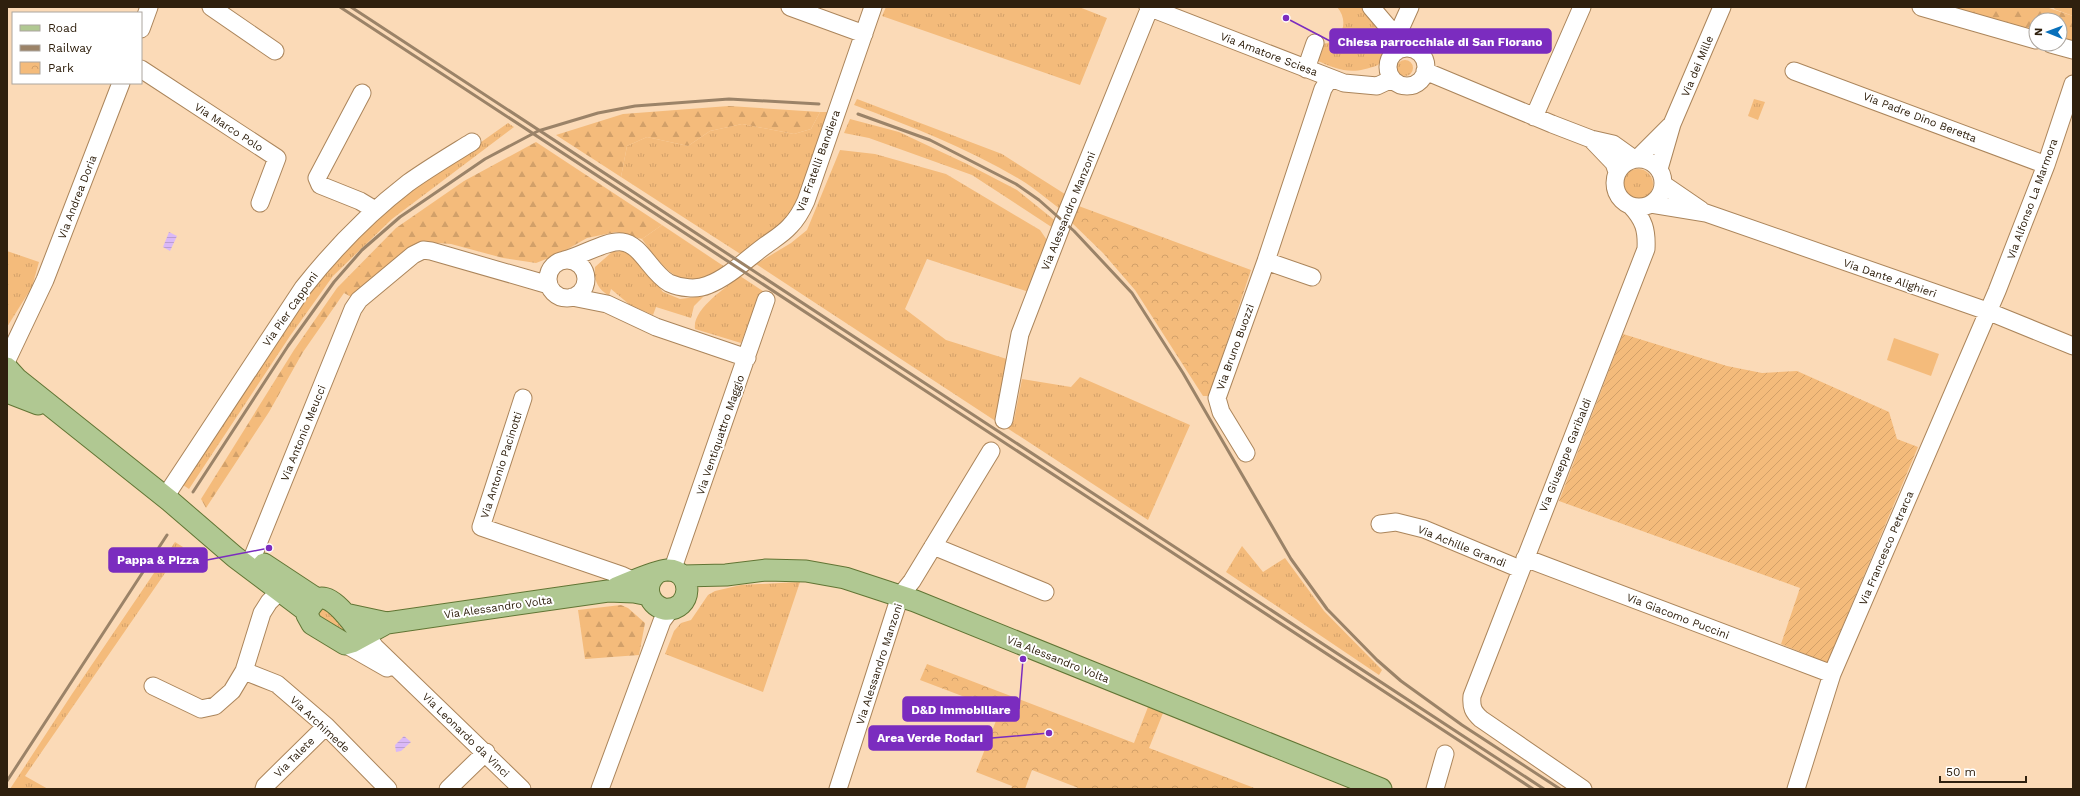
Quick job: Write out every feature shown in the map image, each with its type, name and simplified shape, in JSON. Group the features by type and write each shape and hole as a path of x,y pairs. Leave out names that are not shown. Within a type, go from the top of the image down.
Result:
{"main road":[{"path":"7,368 17,379 167,499 312,606"},
{"path":"7,392 48,408 74,425"},
{"path":"167,499 253,556 284,586"},
{"name":"Via Alessandro Volta","path":"356,637 387,623 606,592 634,592 649,595 649,583 674,585 702,584 726,575 773,570 819,572 856,581 900,596 1381,789"},
{"name":"Via Alessandro Volta","path":"606,592 634,581 674,585"},
{"path":"322,598 331,601 345,614 356,637 312,624 309,619 312,606 322,598"},
{"name":"Via Alessandro Volta","path":"345,614 387,623"}],"street":[{"path":"142,26 149,7"},
{"path":"211,7 276,51"},
{"path":"790,7 864,34"},
{"name":"Via Fratelli Bandiera","path":"564,260 613,242 627,243 638,251 655,273 662,279 681,286 699,287 708,285 722,277 789,228 799,215 806,201 873,7"},
{"name":"Via Amatore Sciesa","path":"1149,7 1344,84 1377,86 1392,79"},
{"name":"Via Alessandro Manzoni","path":"1004,420 1020,334 1149,7"},
{"path":"1371,7 1388,27 1397,42 1420,54 1424,61 1425,71 1420,80 1410,86 1402,86 1392,79 1388,69 1389,61 1395,52 1397,42 1401,27 1410,7"},
{"path":"1534,117 1582,7"},
{"name":"Via dei Mille","path":"1661,176 1672,124 1722,7"},
{"path":"1921,7 2028,38"},
{"path":"1306,69 1315,43"},
{"name":"Via Marco Polo","path":"142,70 277,158 260,203"},
{"path":"1425,71 1534,117 1591,139 1613,144 1636,159 1650,161 1661,176 1660,196 1651,204 1638,207 1631,206 1624,202 1615,188 1614,180 1621,166 1636,159"},
{"name":"Via Padre Dino Beretta","path":"1794,72 2046,165"},
{"name":"Via Bruno Buozzi","path":"1246,452 1221,412 1217,398 1266,261 1323,89 1330,78"},
{"name":"Via Andrea Doria","path":"7,360 31,310 121,84"},
{"name":"Via Alfonso La Marmora","path":"1987,311 1997,290 2046,165 2073,84"},
{"path":"362,93 317,178 320,185 360,201 376,210"},
{"name":"Via dei Mille","path":"1636,159 1672,124"},
{"path":"1591,139 1614,163 1617,172"},
{"name":"Via Pier Capponi","path":"167,499 303,288 329,257 376,210 409,183 472,142"},
{"name":"Via Dante Alighieri","path":"1661,176 1706,213"},
{"name":"Via Dante Alighieri","path":"1651,204 1706,213 1987,311 2073,346"},
{"name":"Via Giuseppe Garibaldi","path":"1583,789 1476,715 1471,707 1472,696 1522,563 1646,249 1647,234 1644,222 1631,206"},
{"name":"Via Antonio Meucci","path":"253,556 353,309 365,295 413,255 423,250 442,253 549,285"},
{"path":"572,297 581,292 586,279 593,250"},
{"path":"608,304 586,279 579,264 573,260 558,261 551,268 548,276 549,285 554,293 560,296 608,304 656,326 747,358"},
{"path":"1266,261 1312,277"},
{"name":"Via Ventiquattro Maggio","path":"600,789 662,621 766,300"},
{"name":"Via Andrea Doria","path":"7,337 31,310"},
{"name":"Via Francesco Petrarca","path":"1796,789 1832,674 1987,311"},
{"name":"Via Antonio Pacinotti","path":"523,398 481,527 600,567 634,581"},
{"name":"Via Alessandro Manzoni","path":"838,789 900,596 933,546 991,451"},
{"name":"Via Achille Grandi","path":"1380,524 1396,522 1424,529 1522,563"},
{"path":"933,546 1045,592"},
{"name":"Via Giacomo Puccini","path":"1522,563 1832,674"},
{"path":"600,567 606,582 606,592"},
{"path":"153,686 201,709 215,706 232,690 244,671 262,613 269,602 284,586"},
{"name":"Via Leonardo da Vinci","path":"356,637 411,682 486,752 522,789"},
{"name":"Via Archimede","path":"244,671 277,684 326,726 388,789"},
{"name":"Via Talete","path":"264,789 326,726"},
{"path":"448,789 486,752"},
{"path":"1435,789 1445,754"}],"green space":[{"path":"886,7 1079,7 1107,18 1080,85 882,16"},
{"path":"1337,7 1362,7 1380,26 1386,37 1388,49 1378,65 1353,71 1332,67 1316,60 1323,44 1335,39 1342,30 1343,19"},
{"path":"1948,7 2046,7 2061,12 2028,12 2028,31"},
{"path":"2055,7 2073,7 2073,16 2068,14 2068,12 2062,12 2054,9"},
{"path":"2068,14 2073,16 2073,44 2068,43"},
{"path":"1402,60 1408,60 1413,65 1411,74 1408,76 1402,76 1397,71 1397,65"},
{"path":"857,99 1002,154 1068,196 1063,211 1027,184 981,158 897,121 854,105"},
{"path":"1754,99 1765,102 1758,120 1748,116"},
{"path":"729,106 820,112 811,129 794,134 742,124 710,131 688,146 647,137 627,146 621,177 556,135 623,114"},
{"path":"820,112 828,112 801,194 785,222 742,255 621,177 627,146 647,137 688,146 710,131 742,124 794,134 811,129"},
{"path":"850,119 899,132 967,164 1017,190 1058,223 1053,228 972,175 869,138 844,133"},
{"path":"508,123 514,127 392,219 333,276 290,336 189,489 183,485 324,271 391,206"},
{"path":"536,142 662,225 642,239 616,232 587,238 559,254 536,263 503,258 451,244 424,242 384,268 355,299 344,293 303,352 269,412 206,508 201,499 294,350 337,288 396,228 464,181"},
{"path":"840,150 875,154 946,174 1040,230 1049,243 1032,293 927,259 905,309 946,340 1010,360 997,422 756,264 791,243 807,230"},
{"path":"1638,169 1644,170 1652,178 1652,190 1644,198 1638,199 1632,198 1624,190 1623,184 1624,178 1632,170"},
{"path":"1076,205 1251,270 1209,396 1203,396 1135,290 1103,253 1069,220"},
{"path":"662,225 725,267 711,275 698,279 687,279 677,276 668,270 659,262 642,239"},
{"path":"7,251 39,262 32,287 7,327"},
{"path":"623,251 633,255 663,292 680,299 704,296 694,306 691,318 656,307 653,315 630,305 611,289 609,296 602,290 597,284 595,267 612,252"},
{"path":"740,276 766,293 756,303 741,343 695,329 695,321 704,307"},
{"path":"1623,334 1727,366 1762,373 1797,371 1889,412 1897,439 1918,447 1827,663 1781,644 1800,588 1559,501"},
{"path":"1894,338 1939,354 1931,376 1887,360"},
{"path":"1080,377 1190,425 1148,520 1007,428 1014,420 1022,379 1071,387"},
{"path":"175,542 183,547 25,776 48,789 10,789 72,694"},
{"path":"1242,546 1263,572 1285,558 1324,611 1382,670 1379,675 1226,572"},
{"path":"800,582 763,692 665,654 674,631 681,623 691,620 708,595 715,591 741,585"},
{"path":"321,605 348,628 343,635 316,618"},
{"path":"621,605 628,608 645,623 639,655 585,659 578,610"},
{"path":"927,664 1134,743 1148,707 1163,713 1149,748 1257,789 1081,789 1032,770 1025,789 1011,789 1012,786 976,772 1001,708 972,696 970,699 920,680"}],"shaded area":[{"path":"169,232 177,236 170,251 163,247"},
{"path":"404,736 411,742 401,751 396,752 395,745"}],"railway":[{"path":"340,7 1533,789"},
{"path":"351,7 1544,789"},
{"path":"193,492 288,346 334,282 362,250 400,217 485,159 538,131 598,113 635,106 729,99 819,104"},
{"path":"858,114 930,140 1016,184 1039,200 1074,231 1132,293 1183,373 1291,559 1327,609 1377,660 1401,681 1462,725 1560,789"},
{"path":"7,781 167,535"}],"place":[{"name":"Chiesa parrocchiale di San Fiorano","path":"1286,18"},
{"name":"Pappa & Pizza","path":"269,548"},
{"name":"D&D Immobiliare","path":"1023,659"},
{"name":"Area Verde Rodari","path":"1049,733"}]}
